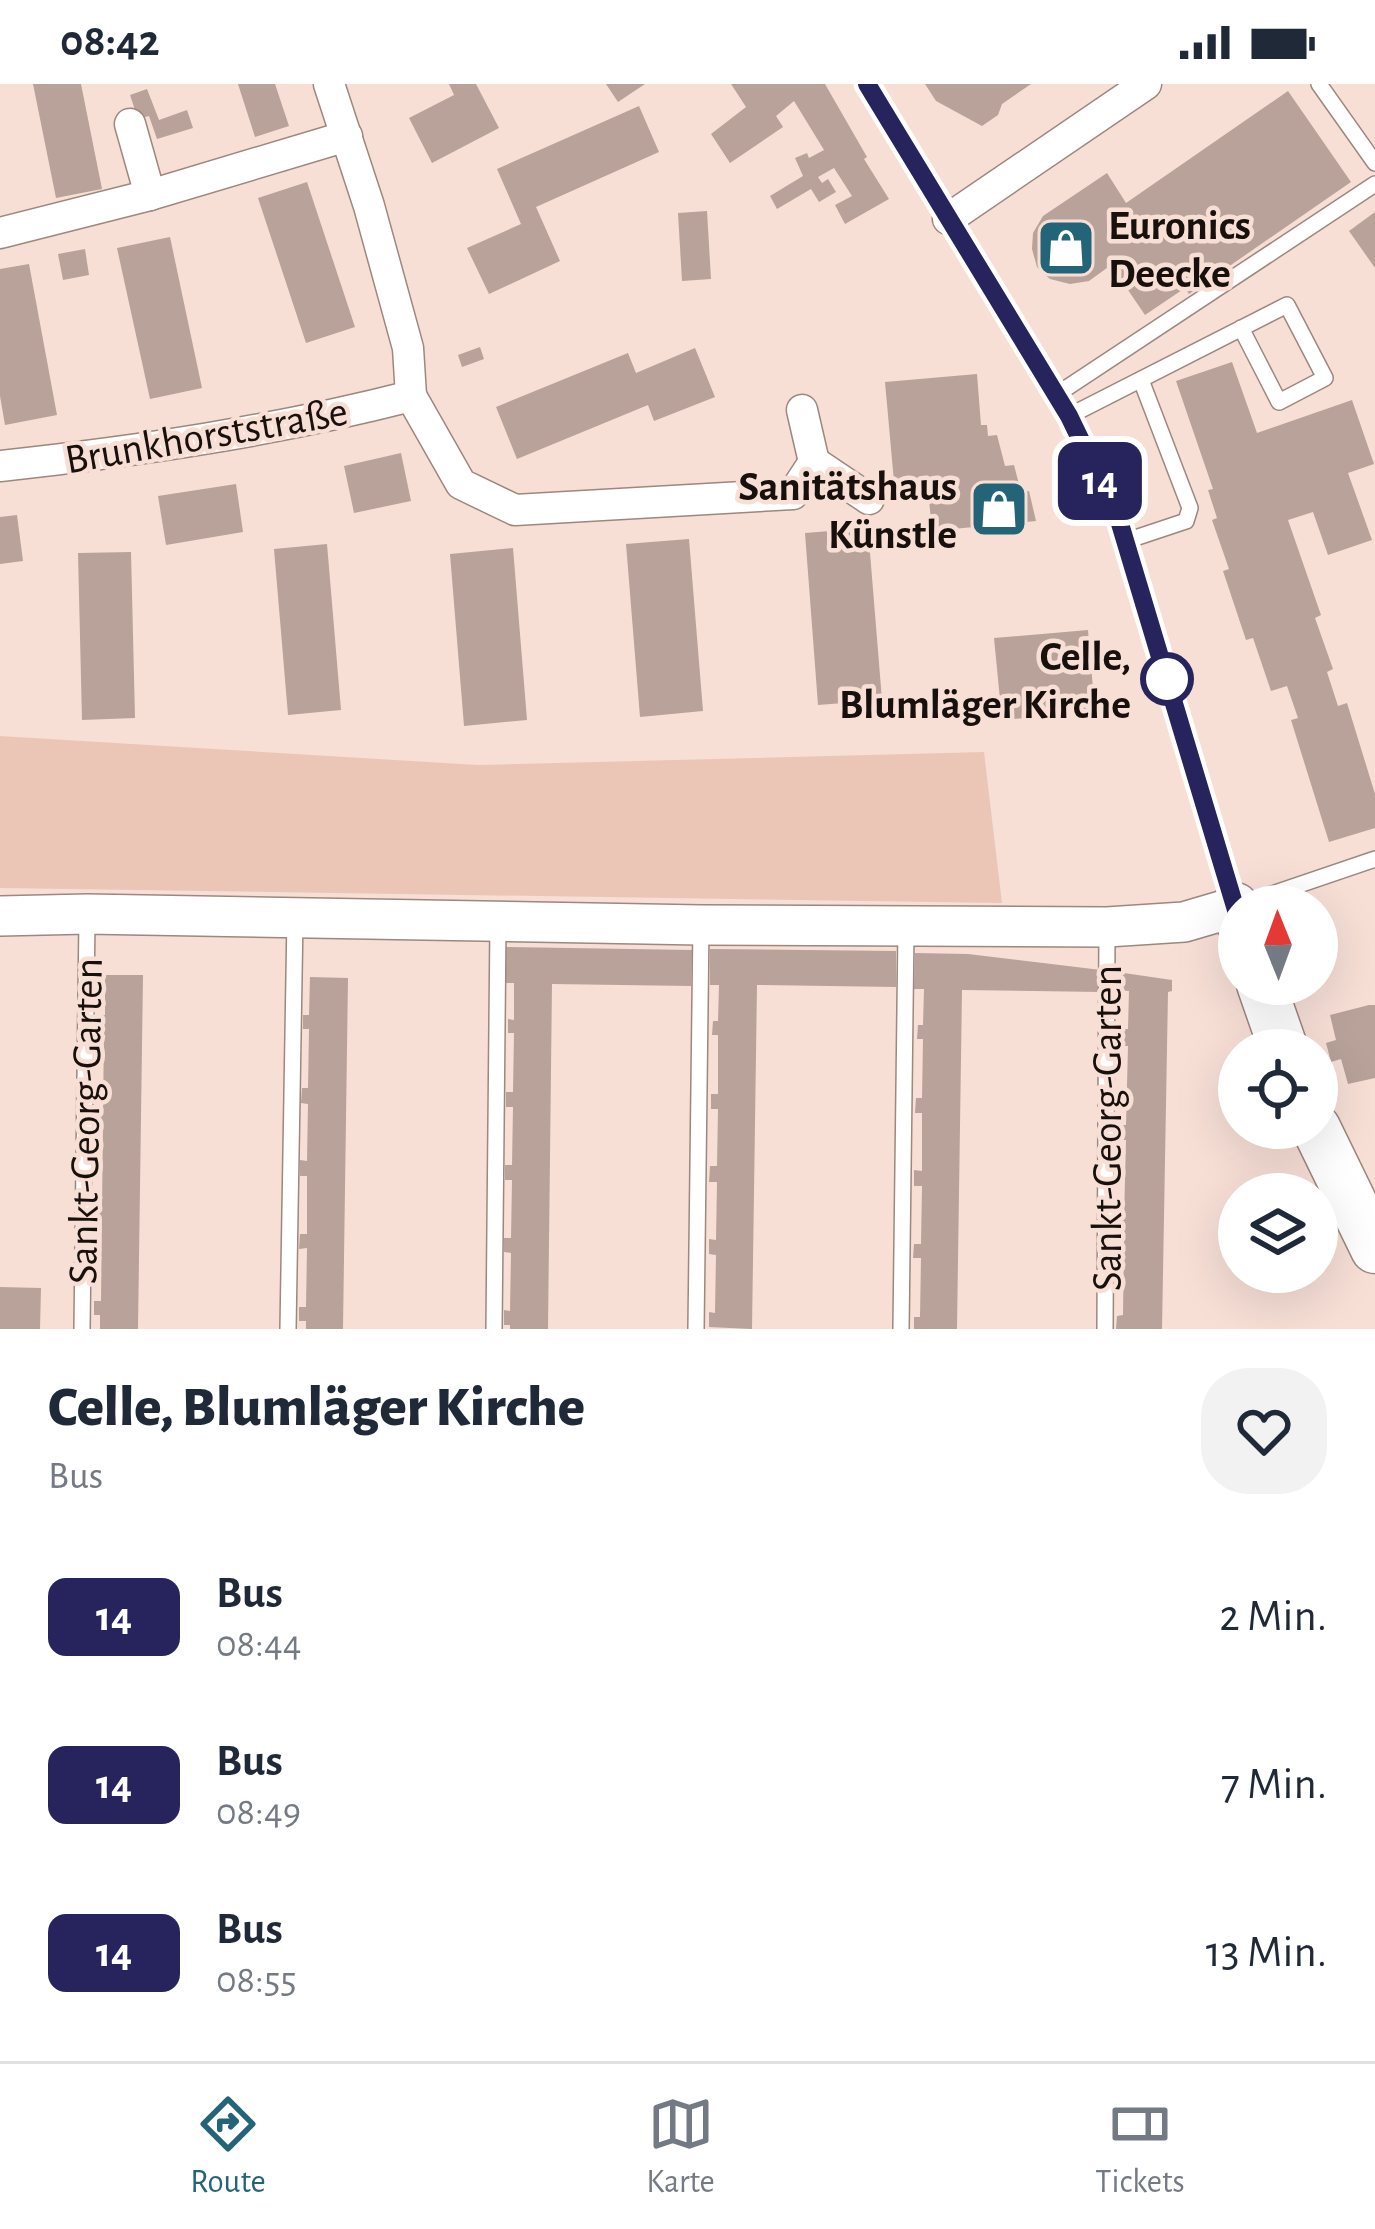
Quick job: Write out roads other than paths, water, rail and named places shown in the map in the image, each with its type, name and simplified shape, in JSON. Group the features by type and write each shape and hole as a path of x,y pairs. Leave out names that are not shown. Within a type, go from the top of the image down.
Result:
{"main road":[{"path":"1326,1149 1375,1249"}],"street":[{"path":"329,84 408,348 411,396 461,484 515,510 793,494 814,462"},
{"path":"948,219 1146,84"},
{"path":"130,124 150,195"},
{"path":"0,233 150,195 347,136"},
{"name":"Brunkhorststraße","path":"0,466 135,452 321,419 411,396"},
{"path":"802,410 814,462 869,499"},
{"name":"Sankt-Georg-Garten","path":"0,916 1107,927 1218,917"}],"lane":[{"path":"1319,84 1375,164"},
{"path":"1056,394 1375,184"},
{"path":"1069,416 1141,380 1241,328 1287,305 1325,379 1279,402 1241,328"},
{"path":"1126,541 1186,521 1190,508 1141,380"},
{"path":"1310,885 1375,859"},
{"name":"Sankt-Georg-Garten","path":"82,1329 87,914"},
{"path":"288,1329 296,918"},
{"path":"494,1329 498,921"},
{"path":"696,1329 701,925"},
{"path":"901,1329 906,926"},
{"name":"Sankt-Georg-Garten","path":"1105,1329 1107,927"}],"place":[{"name":"Euronics Deecke","path":"1066,248"},
{"name":"Sanitätshaus Künstle","path":"999,509"},
{"name":"Celle, Blumläger Kirche","path":"1167,679"}]}
